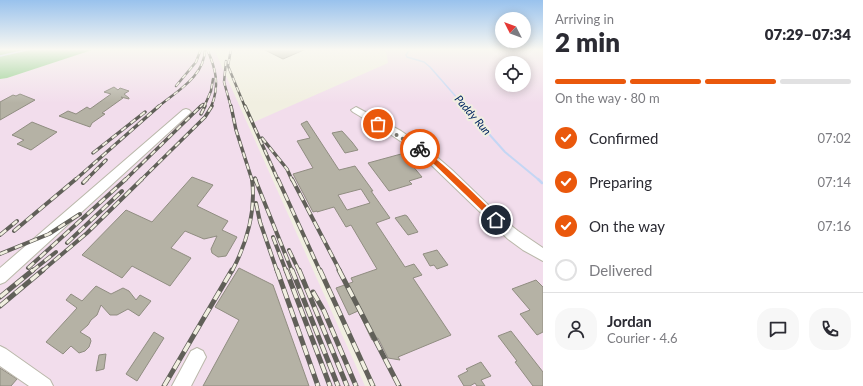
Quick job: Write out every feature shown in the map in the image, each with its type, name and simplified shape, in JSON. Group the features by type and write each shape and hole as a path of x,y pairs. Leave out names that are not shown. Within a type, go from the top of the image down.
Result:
{"lane":[{"path":"356,110 428,155 496,220 519,239 543,255"},
{"path":"0,277 186,112"},
{"path":"0,355 44,386"},
{"path":"181,386 197,357"}],"shaded area":[{"path":"40,67 222,67 365,386 0,386 0,79"},
{"path":"379,67 495,67 495,92 531,92 531,67 543,67 543,386 376,386 252,123"}],"green space":[{"path":"0,67 40,67 7,78 0,79"}],"building":[{"path":"114,87 118,90 120,88 129,91 124,94 129,99 121,97 123,98 102,113 105,114 92,123 90,127 59,116 68,111 76,114 87,107 90,109 111,94 104,92"},
{"path":"20,94 35,100 0,120 0,102 13,95 16,96"},
{"path":"307,121 339,170 355,166 373,191 371,191 390,218 376,223 405,267 414,264 422,275 413,278 451,335 398,357 400,360 388,358 378,338 372,340 358,311 349,315 336,288 353,282 351,278 377,269 351,225 346,227 334,207 313,212 293,174 313,168 297,141 310,138 301,124","holes":["361,189 370,203 347,210 338,195"]},
{"path":"32,122 57,132 31,150 17,144 24,140 12,135"},
{"path":"342,131 358,150 345,153 332,133"},
{"path":"412,151 421,162 411,164 422,177 409,181 412,184 389,191 368,163"},
{"path":"192,177 213,185 197,206 228,221 222,230 237,237 226,256 218,257 212,253 211,249 217,236 204,239 185,231 171,248 191,258 170,286 132,266 122,278 82,255 126,210 152,222"},
{"path":"405,215 418,232 408,235 395,218"},
{"path":"437,250 448,265 437,269 434,265 430,266 423,254"},
{"path":"239,268 273,285 309,386 203,386 239,320 215,307"},
{"path":"536,280 543,287 543,332 537,335 520,314 530,310 512,289"},
{"path":"96,286 111,294 123,288 129,291 136,300 140,295 151,301 139,316 128,309 117,315 110,315 101,305 97,315 80,332 90,338 91,341 89,347 85,351 79,353 71,346 63,354 46,342 77,308 66,300 71,294 82,301"},
{"path":"511,331 543,372 543,386 533,386 515,362 517,361 498,336"},
{"path":"154,332 164,338 137,381 126,374"},
{"path":"106,354 104,369 96,371 99,355"},
{"path":"481,362 491,376 481,380 485,386 477,386 475,383 470,386 464,386 458,376 468,371 466,369"},
{"path":"0,368 17,379 11,386 0,386"}],"waterway":[{"name":"Paddy Run","path":"430,67 465,107"},
{"name":"Paddy Run","path":"464,106 505,152 539,180"},
{"name":"Paddy Run","path":"539,180 542,183"}],"railway":[{"path":"176,86 192,67"},
{"path":"158,107 189,82 200,67"},
{"path":"211,107 216,85 214,67"},
{"path":"225,67 224,82 231,107"},
{"path":"228,67 245,107"},
{"path":"204,107 211,91 213,79"},
{"path":"75,180 159,106"},
{"path":"125,180 201,106"},
{"path":"201,114 205,106"},
{"path":"141,180 205,117 212,106"},
{"path":"231,106 236,130 252,180"},
{"path":"245,106 278,180"},
{"path":"93,153 145,112"},
{"path":"262,138 287,169 292,180"},
{"path":"83,183 106,160"},
{"path":"14,231 76,179"},
{"path":"28,268 126,179"},
{"path":"42,271 87,233 142,179"},
{"path":"232,271 242,249 249,226 253,203 252,179"},
{"path":"255,179 292,271"},
{"path":"278,179 320,271"},
{"path":"292,179 340,271"},
{"path":"67,243 122,191"},
{"path":"256,203 260,222 277,271"},
{"path":"0,254 49,234 80,214"},
{"path":"0,235 17,221"},
{"path":"273,237 286,271"},
{"path":"289,250 299,271"},
{"path":"32,271 56,252"},
{"path":"0,297 33,270"},
{"path":"0,306 43,270"},
{"path":"164,386 232,270"},
{"path":"277,270 318,386"},
{"path":"286,270 330,386"},
{"path":"292,270 338,386"},
{"path":"299,270 347,386"},
{"path":"320,270 373,386"},
{"path":"339,270 399,386"},
{"path":"313,292 324,311 356,386"}],"way so far":[{"path":"378,124 420,149"}],"route":[{"path":"420,149 436,162 496,220"}]}
